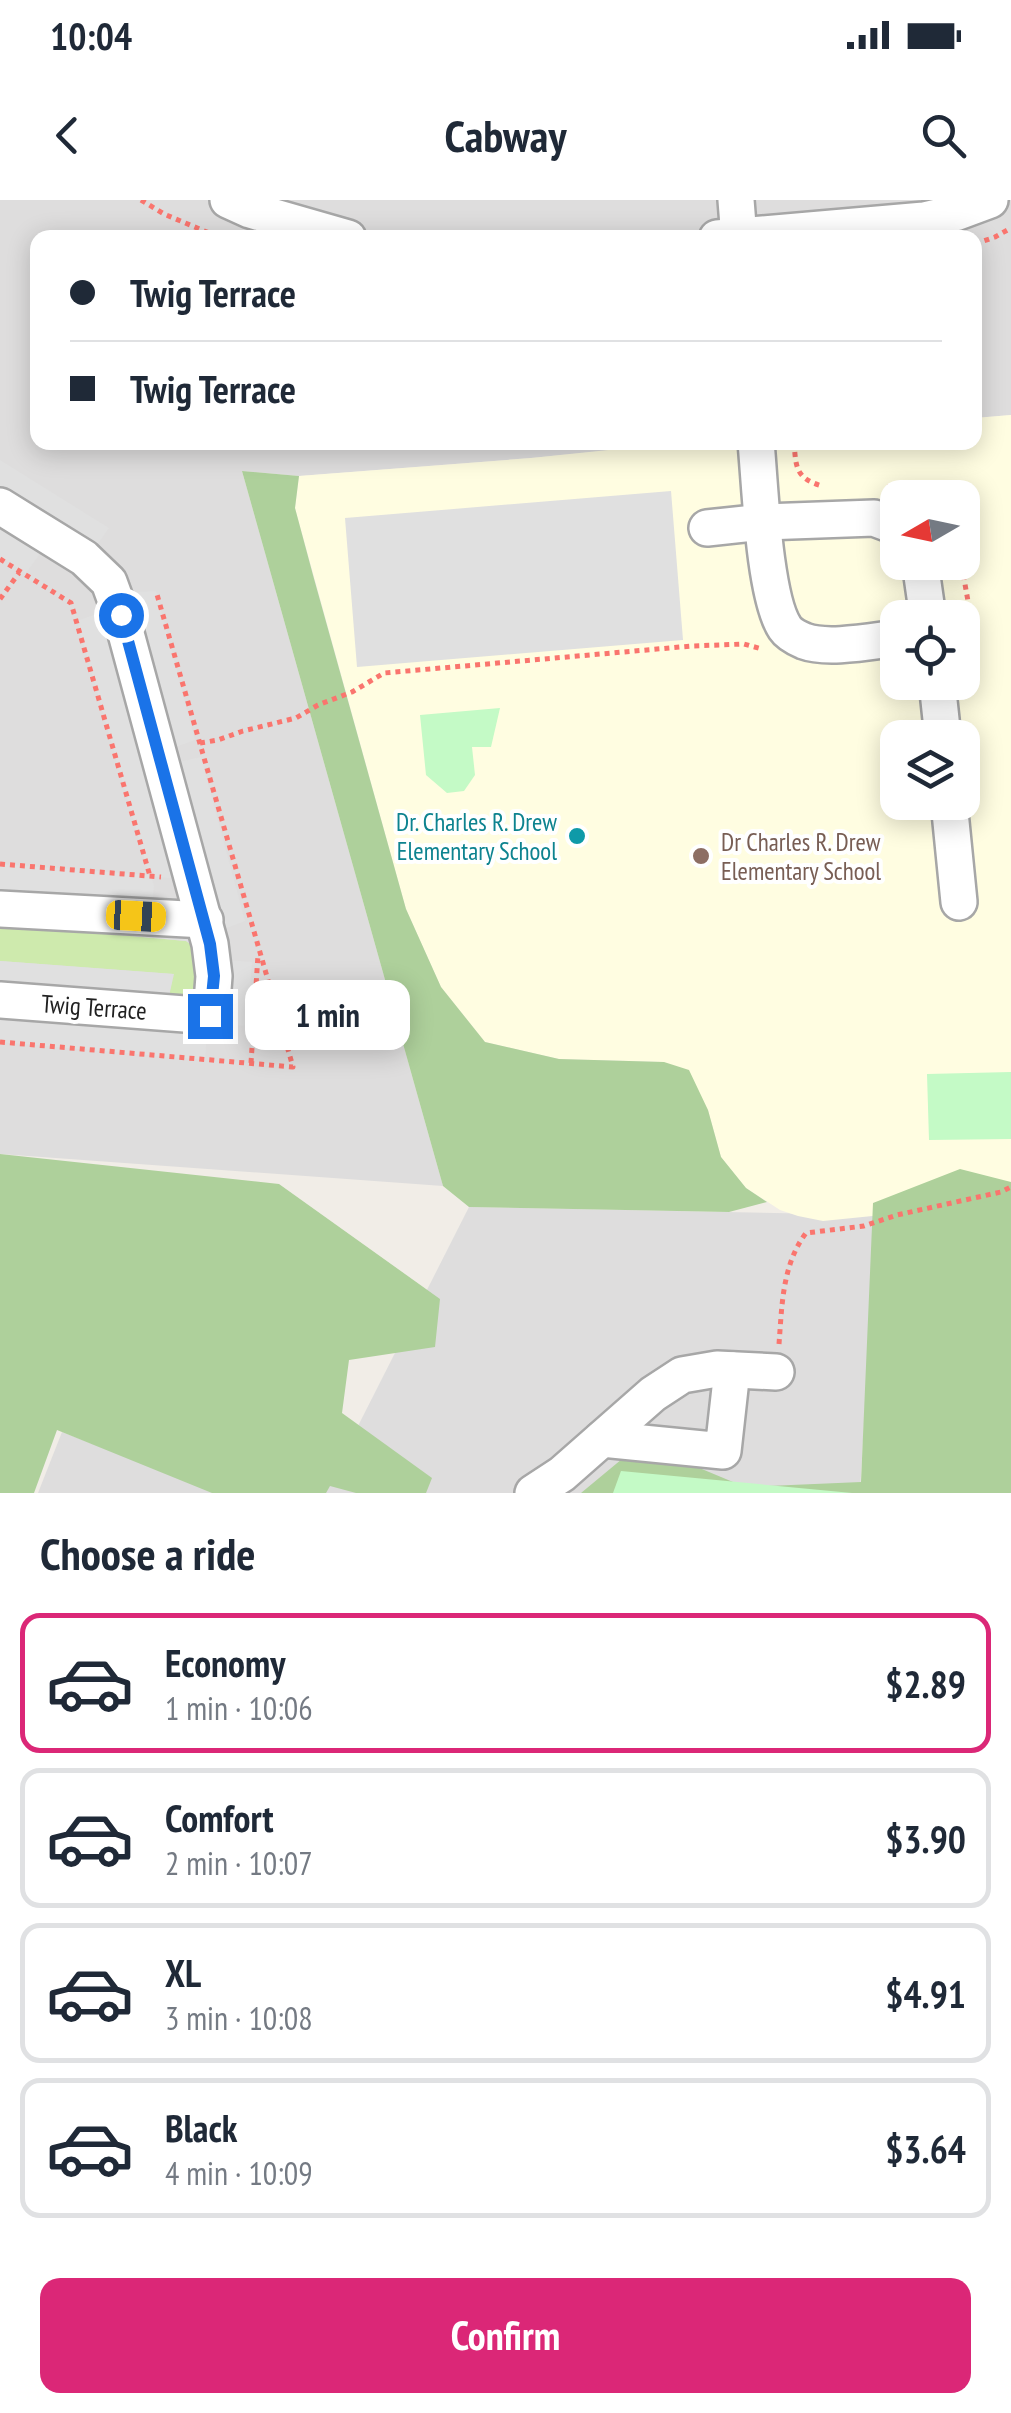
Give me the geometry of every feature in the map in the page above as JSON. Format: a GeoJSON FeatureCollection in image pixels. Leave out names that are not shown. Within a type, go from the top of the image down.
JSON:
{"type":"FeatureCollection","features":[{"type":"Feature","properties":{"kind":"street"},"geometry":{"type":"LineString","coordinates":[[228,200],[320,230]]}},
{"type":"Feature","properties":{"kind":"street"},"geometry":{"type":"LineString","coordinates":[[733,230],[736,200]]}},
{"type":"Feature","properties":{"kind":"street"},"geometry":{"type":"LineString","coordinates":[[811,230],[924,220],[955,214],[990,200]]}},
{"type":"Feature","properties":{"kind":"street"},"geometry":{"type":"LineString","coordinates":[[757,450],[769,574],[776,610],[787,632],[808,643],[880,640]]}},
{"type":"Feature","properties":{"kind":"street","name":"Twig Terrace"},"geometry":{"type":"LineString","coordinates":[[0,506],[84,558],[109,582],[194,880],[214,976],[210,1016],[0,1000]]}},
{"type":"Feature","properties":{"kind":"street"},"geometry":{"type":"LineString","coordinates":[[707,528],[764,522],[880,520]]}},
{"type":"Feature","properties":{"kind":"street"},"geometry":{"type":"LineString","coordinates":[[951,820],[959,902]]}},
{"type":"Feature","properties":{"kind":"street"},"geometry":{"type":"LineString","coordinates":[[0,909],[204,920]]}},
{"type":"Feature","properties":{"kind":"street"},"geometry":{"type":"LineString","coordinates":[[533,1493],[562,1474],[654,1394],[682,1375],[717,1368],[776,1372]]}},
{"type":"Feature","properties":{"kind":"street"},"geometry":{"type":"LineString","coordinates":[[602,1439],[723,1451],[732,1370]]}},
{"type":"Feature","properties":{"kind":"path"},"geometry":{"type":"LineString","coordinates":[[141,200],[202,230]]}},
{"type":"Feature","properties":{"kind":"path"},"geometry":{"type":"LineString","coordinates":[[982,242],[1011,228]]}},
{"type":"Feature","properties":{"kind":"path"},"geometry":{"type":"LineString","coordinates":[[795,450],[796,468],[806,482],[837,486]]}},
{"type":"Feature","properties":{"kind":"path"},"geometry":{"type":"LineString","coordinates":[[0,559],[71,603],[150,876]]}},
{"type":"Feature","properties":{"kind":"path"},"geometry":{"type":"LineString","coordinates":[[0,599],[20,572]]}},
{"type":"Feature","properties":{"kind":"path"},"geometry":{"type":"LineString","coordinates":[[200,743],[296,718],[384,673],[692,646],[744,644],[772,652]]}},
{"type":"Feature","properties":{"kind":"path"},"geometry":{"type":"LineString","coordinates":[[0,864],[194,880]]}},
{"type":"Feature","properties":{"kind":"path"},"geometry":{"type":"LineString","coordinates":[[251,1064],[259,947]]}},
{"type":"Feature","properties":{"kind":"path"},"geometry":{"type":"LineString","coordinates":[[776,1372],[784,1287],[794,1248],[806,1233],[864,1226],[1011,1187]]}},
{"type":"Feature","properties":{"kind":"shaded area"},"geometry":{"type":"Polygon","coordinates":[[[0,200],[1011,200],[1011,415],[982,417],[982,230],[30,230],[30,450],[614,450],[299,476],[242,471],[443,1186],[0,1154],[0,200]]]}},
{"type":"Feature","properties":{"kind":"shaded area","name":"Dr Charles R. Drew Elementary School"},"geometry":{"type":"Polygon","coordinates":[[[1011,415],[1011,1202],[823,1221],[798,1216],[780,1210],[746,1188],[721,1157],[708,1110],[664,1062],[559,1059],[485,1042],[441,987],[406,909],[295,508],[299,476],[608,450],[982,450],[982,417],[1011,415]]]}},
{"type":"Feature","properties":{"kind":"shaded area"},"geometry":{"type":"Polygon","coordinates":[[[0,460],[109,528],[93,551],[122,593],[156,591],[195,740],[170,749],[174,763],[201,757],[245,921],[224,929],[228,960],[252,962],[247,1026],[219,1024],[207,1034],[205,1060],[0,1042],[0,961],[174,974],[169,996],[191,1002],[197,991],[201,952],[186,941],[0,924],[0,864],[149,875],[77,621],[102,612],[89,578],[40,554],[26,573],[0,557],[0,460]],[[151,876],[152,910],[170,910],[181,899],[178,879],[151,876]]]}},
{"type":"Feature","properties":{"kind":"shaded area"},"geometry":{"type":"Polygon","coordinates":[[[671,491],[683,640],[357,667],[345,518],[671,491]]]}},
{"type":"Feature","properties":{"kind":"shaded area"},"geometry":{"type":"Polygon","coordinates":[[[469,1207],[876,1215],[860,1493],[324,1493],[469,1207]]]}},
{"type":"Feature","properties":{"kind":"shaded area"},"geometry":{"type":"Polygon","coordinates":[[[62,1432],[218,1493],[38,1493],[62,1432]]]}},
{"type":"Feature","properties":{"kind":"green space"},"geometry":{"type":"Polygon","coordinates":[[[242,471],[299,476],[295,508],[313,575],[406,909],[441,987],[485,1042],[559,1059],[664,1062],[689,1070],[708,1110],[721,1157],[746,1188],[767,1202],[729,1212],[469,1207],[443,1186],[242,471]]]}},
{"type":"Feature","properties":{"kind":"green space"},"geometry":{"type":"Polygon","coordinates":[[[500,708],[491,747],[472,747],[475,775],[464,791],[447,793],[426,775],[420,715],[500,708]]]}},
{"type":"Feature","properties":{"kind":"green space"},"geometry":{"type":"Polygon","coordinates":[[[0,924],[186,941],[201,951],[197,991],[191,1002],[169,996],[173,974],[0,961],[0,924]]]}},
{"type":"Feature","properties":{"kind":"green space"},"geometry":{"type":"Polygon","coordinates":[[[1011,1072],[1011,1139],[929,1140],[927,1074],[1011,1072]]]}},
{"type":"Feature","properties":{"kind":"green space"},"geometry":{"type":"Polygon","coordinates":[[[0,1154],[279,1184],[440,1299],[435,1347],[349,1360],[342,1413],[432,1478],[426,1493],[356,1493],[330,1486],[326,1493],[212,1493],[57,1430],[34,1493],[0,1493],[0,1154]]]}},
{"type":"Feature","properties":{"kind":"green space"},"geometry":{"type":"Polygon","coordinates":[[[960,1169],[1011,1182],[1011,1493],[581,1493],[622,1459],[697,1467],[745,1487],[861,1482],[873,1203],[960,1169]]]}},
{"type":"Feature","properties":{"kind":"green space"},"geometry":{"type":"Polygon","coordinates":[[[621,1471],[852,1493],[613,1493],[621,1471]]]}},
{"type":"Feature","properties":{"kind":"place","name":"Dr. Charles R. Drew Elementary School"},"geometry":{"type":"Point","coordinates":[577,836]}},
{"type":"Feature","properties":{"kind":"place","name":"Dr Charles R. Drew Elementary School"},"geometry":{"type":"Point","coordinates":[701,856]}},
{"type":"Feature","properties":{"kind":"route"},"geometry":{"type":"LineString","coordinates":[[121,615],[210,944],[214,976],[210,1016]]}}]}
